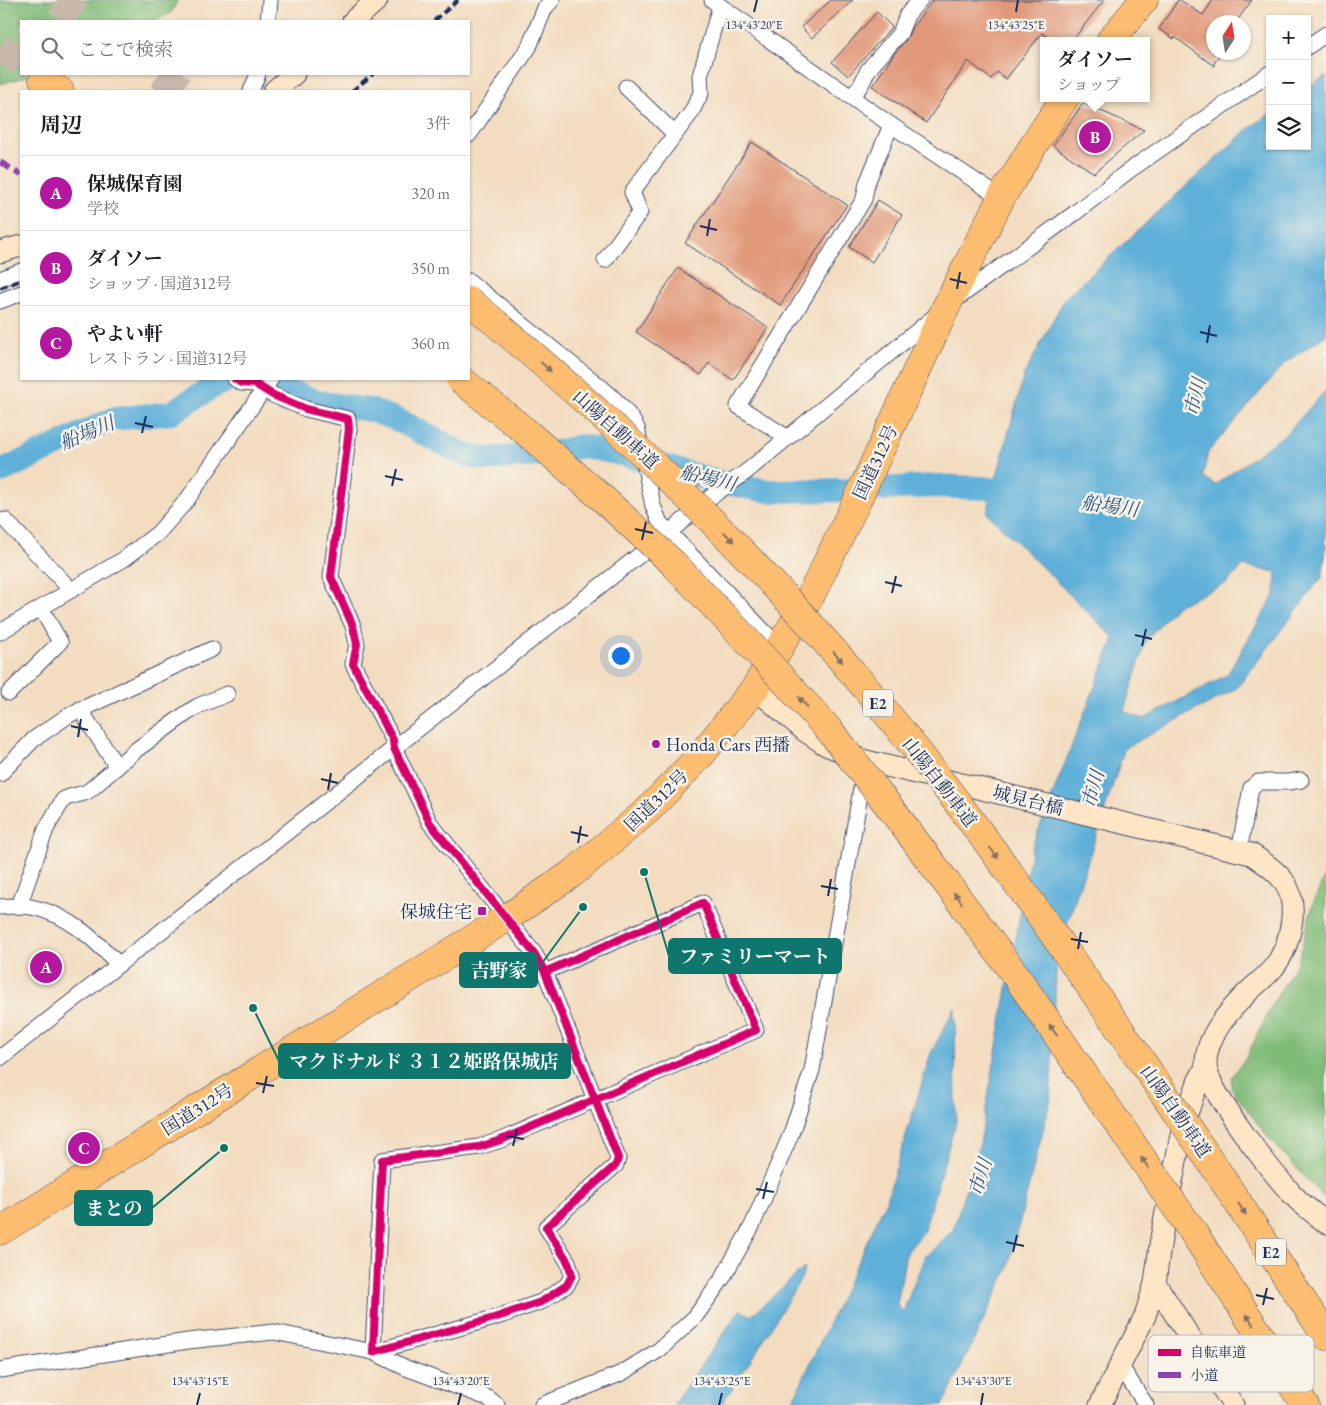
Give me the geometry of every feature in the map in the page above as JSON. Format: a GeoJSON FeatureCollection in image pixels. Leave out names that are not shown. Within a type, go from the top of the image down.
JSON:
{"type":"FeatureCollection","features":[{"type":"Feature","properties":{"kind":"highway"},"geometry":{"type":"LineString","coordinates":[[1113,37],[1144,0]]}},
{"type":"Feature","properties":{"kind":"highway","name":"国道312号"},"geometry":{"type":"LineString","coordinates":[[0,1231],[505,918],[573,872],[648,810],[700,756],[755,688],[812,593],[855,505],[946,307],[1001,198],[1062,102]]}},
{"type":"Feature","properties":{"kind":"highway","name":"山陽自動車道"},"geometry":{"type":"LineString","coordinates":[[470,302],[574,390],[666,475],[739,547],[869,692],[942,783],[1008,871],[1215,1168],[1326,1336]]}},
{"type":"Feature","properties":{"kind":"highway"},"geometry":{"type":"LineString","coordinates":[[461,380],[525,431],[674,564],[756,649],[831,732],[1014,973],[1193,1232],[1260,1335]]}},
{"type":"Feature","properties":{"kind":"highway"},"geometry":{"type":"LineString","coordinates":[[1297,1392],[1305,1405]]}},
{"type":"Feature","properties":{"kind":"street"},"geometry":{"type":"LineString","coordinates":[[268,20],[270,0]]}},
{"type":"Feature","properties":{"kind":"street"},"geometry":{"type":"LineString","coordinates":[[354,20],[377,0]]}},
{"type":"Feature","properties":{"kind":"street"},"geometry":{"type":"LineString","coordinates":[[470,134],[529,47],[545,8],[552,0]]}},
{"type":"Feature","properties":{"kind":"street"},"geometry":{"type":"LineString","coordinates":[[852,96],[861,85],[868,70],[900,33],[906,15],[920,0]]}},
{"type":"Feature","properties":{"kind":"street"},"geometry":{"type":"LineString","coordinates":[[605,260],[640,212],[632,192],[691,113],[701,93],[700,76],[716,3],[891,125],[1001,198]]}},
{"type":"Feature","properties":{"kind":"street"},"geometry":{"type":"LineString","coordinates":[[1311,44],[1326,34]]}},
{"type":"Feature","properties":{"kind":"street"},"geometry":{"type":"LineString","coordinates":[[250,90],[258,75]]}},
{"type":"Feature","properties":{"kind":"street"},"geometry":{"type":"LineString","coordinates":[[275,90],[293,75]]}},
{"type":"Feature","properties":{"kind":"street"},"geometry":{"type":"LineString","coordinates":[[0,1058],[679,524],[712,496],[746,472],[946,307],[1127,172],[1266,76]]}},
{"type":"Feature","properties":{"kind":"street"},"geometry":{"type":"LineString","coordinates":[[626,87],[675,134]]}},
{"type":"Feature","properties":{"kind":"street"},"geometry":{"type":"LineString","coordinates":[[788,438],[738,406],[864,199],[867,183],[891,125]]}},
{"type":"Feature","properties":{"kind":"street"},"geometry":{"type":"LineString","coordinates":[[0,252],[20,246]]}},
{"type":"Feature","properties":{"kind":"street"},"geometry":{"type":"LineString","coordinates":[[0,279],[20,271]]}},
{"type":"Feature","properties":{"kind":"street"},"geometry":{"type":"LineString","coordinates":[[470,282],[622,406],[631,416],[637,428],[653,506],[660,523],[779,647]]}},
{"type":"Feature","properties":{"kind":"street"},"geometry":{"type":"LineString","coordinates":[[0,301],[20,293]]}},
{"type":"Feature","properties":{"kind":"street"},"geometry":{"type":"LineString","coordinates":[[238,381],[267,385],[306,409],[348,419],[349,429],[331,577],[353,626],[357,644],[353,664],[393,740],[394,748],[430,823],[534,953],[545,972],[618,1158],[616,1165],[546,1227],[568,1262],[572,1275],[567,1285],[542,1302],[494,1318],[373,1352]]}},
{"type":"Feature","properties":{"kind":"street"},"geometry":{"type":"LineString","coordinates":[[0,632],[124,559],[158,532],[187,500],[267,385]]}},
{"type":"Feature","properties":{"kind":"street"},"geometry":{"type":"LineString","coordinates":[[5,520],[71,590]]}},
{"type":"Feature","properties":{"kind":"street"},"geometry":{"type":"LineString","coordinates":[[9,692],[60,642],[41,608]]}},
{"type":"Feature","properties":{"kind":"street"},"geometry":{"type":"LineString","coordinates":[[0,774],[34,739],[80,709],[212,649]]}},
{"type":"Feature","properties":{"kind":"street","name":"城見台橋"},"geometry":{"type":"LineString","coordinates":[[755,688],[805,731],[826,745],[871,762],[1240,851],[1251,854],[1260,860],[1284,882],[1292,902],[1292,920],[1288,940],[1272,969],[1227,1016],[1209,1042],[1206,1066]]}},
{"type":"Feature","properties":{"kind":"street"},"geometry":{"type":"LineString","coordinates":[[19,906],[46,829],[64,800],[90,790],[136,750],[186,713],[228,694]]}},
{"type":"Feature","properties":{"kind":"street"},"geometry":{"type":"LineString","coordinates":[[80,709],[116,767]]}},
{"type":"Feature","properties":{"kind":"street"},"geometry":{"type":"LineString","coordinates":[[542,1405],[622,1373],[659,1350],[694,1317],[722,1279],[752,1226],[791,1134],[812,1070],[871,762]]}},
{"type":"Feature","properties":{"kind":"street"},"geometry":{"type":"LineString","coordinates":[[1240,851],[1251,788],[1258,782],[1301,780]]}},
{"type":"Feature","properties":{"kind":"street"},"geometry":{"type":"LineString","coordinates":[[373,1352],[382,1160],[479,1147],[501,1140],[756,1030],[703,903],[545,972]]}},
{"type":"Feature","properties":{"kind":"street"},"geometry":{"type":"LineString","coordinates":[[0,907],[30,906],[51,912],[71,923],[97,942],[118,964]]}},
{"type":"Feature","properties":{"kind":"street"},"geometry":{"type":"LineString","coordinates":[[1206,1066],[1214,1090],[1243,1133],[1295,1198],[1326,1223]]}},
{"type":"Feature","properties":{"kind":"street"},"geometry":{"type":"LineString","coordinates":[[1100,1405],[1145,1316],[1155,1283],[1161,1238],[1183,1124],[1198,1082],[1206,1066]]}},
{"type":"Feature","properties":{"kind":"street"},"geometry":{"type":"LineString","coordinates":[[1155,1283],[1188,1335]]}},
{"type":"Feature","properties":{"kind":"street"},"geometry":{"type":"LineString","coordinates":[[0,1370],[188,1341],[274,1332],[373,1352],[406,1368],[488,1398],[497,1405]]}},
{"type":"Feature","properties":{"kind":"street"},"geometry":{"type":"LineString","coordinates":[[1120,1365],[1146,1405]]}},
{"type":"Feature","properties":{"kind":"street"},"geometry":{"type":"LineString","coordinates":[[1225,1392],[1233,1405]]}},
{"type":"Feature","properties":{"kind":"green space"},"geometry":{"type":"Polygon","coordinates":[[[0,0],[178,0],[171,13],[157,20],[20,20],[20,75],[32,75],[0,84],[0,0]]]}},
{"type":"Feature","properties":{"kind":"green space"},"geometry":{"type":"Polygon","coordinates":[[[1326,872],[1326,1200],[1266,1135],[1231,1088],[1232,1077],[1248,1054],[1272,1005],[1298,961],[1312,907],[1326,872]]]}},
{"type":"Feature","properties":{"kind":"water","name":"市川"},"geometry":{"type":"Polygon","coordinates":[[[1326,76],[1326,335],[1285,363],[1208,452],[1203,476],[1215,485],[1287,433],[1326,390],[1326,550],[1322,577],[1237,688],[1125,748],[1057,955],[1050,1103],[1007,1271],[943,1405],[791,1405],[886,1201],[931,1053],[955,1008],[956,1122],[923,1233],[906,1253],[897,1305],[903,1312],[924,1258],[953,1230],[980,1143],[1032,847],[1114,638],[987,513],[1024,375],[1065,298],[1248,129],[1266,117],[1266,150],[1311,150],[1311,85],[1326,76]],[[1243,566],[1227,583],[1176,606],[1146,640],[1124,711],[1144,719],[1227,675],[1275,594],[1276,572],[1243,566]]]}},
{"type":"Feature","properties":{"kind":"water"},"geometry":{"type":"Polygon","coordinates":[[[805,1267],[802,1277],[721,1405],[673,1405],[740,1310],[751,1316],[805,1267]]]}},
{"type":"Feature","properties":{"kind":"building"},"geometry":{"type":"Polygon","coordinates":[[[831,0],[853,0],[812,38],[801,27],[831,0]]]}},
{"type":"Feature","properties":{"kind":"building"},"geometry":{"type":"Polygon","coordinates":[[[933,0],[1104,0],[1075,37],[1047,37],[1042,33],[1006,79],[997,72],[991,79],[968,61],[926,123],[872,86],[907,39],[912,27],[933,0]]]}},
{"type":"Feature","properties":{"kind":"building"},"geometry":{"type":"Polygon","coordinates":[[[1178,0],[1203,15],[1213,0],[1252,0],[1241,15],[1206,15],[1206,60],[1216,60],[1214,66],[1175,37],[1174,39],[1159,29],[1178,0]]]}},
{"type":"Feature","properties":{"kind":"building"},"geometry":{"type":"Polygon","coordinates":[[[877,12],[892,27],[848,76],[832,62],[877,12]]]}},
{"type":"Feature","properties":{"kind":"building"},"geometry":{"type":"Polygon","coordinates":[[[1083,103],[1144,130],[1094,173],[1053,146],[1083,103]]]}},
{"type":"Feature","properties":{"kind":"building"},"geometry":{"type":"Polygon","coordinates":[[[752,142],[847,205],[780,305],[685,243],[752,142]]]}},
{"type":"Feature","properties":{"kind":"building"},"geometry":{"type":"Polygon","coordinates":[[[878,200],[902,215],[872,262],[849,247],[878,200]]]}},
{"type":"Feature","properties":{"kind":"building"},"geometry":{"type":"Polygon","coordinates":[[[678,268],[768,328],[733,380],[709,363],[701,375],[636,332],[678,268]]]}},
{"type":"Feature","properties":{"kind":"waterway","name":"船場川"},"geometry":{"type":"LineString","coordinates":[[0,472],[113,419],[171,413],[214,386],[228,380]]}},
{"type":"Feature","properties":{"kind":"waterway","name":"船場川"},"geometry":{"type":"LineString","coordinates":[[270,380],[282,388],[319,402],[370,410],[396,419],[465,455],[486,459],[549,454],[582,446],[621,454],[719,482],[768,491],[855,490],[936,486],[984,488],[1025,494]]}},
{"type":"Feature","properties":{"kind":"tunnel"},"geometry":{"type":"LineString","coordinates":[[57,0],[85,20]]}},
{"type":"Feature","properties":{"kind":"tunnel"},"geometry":{"type":"LineString","coordinates":[[0,47],[20,62]]}},
{"type":"Feature","properties":{"kind":"tunnel"},"geometry":{"type":"LineString","coordinates":[[160,75],[182,90]]}},
{"type":"Feature","properties":{"kind":"railway"},"geometry":{"type":"LineString","coordinates":[[435,20],[458,0]]}},
{"type":"Feature","properties":{"kind":"railway"},"geometry":{"type":"LineString","coordinates":[[353,90],[372,75]]}},
{"type":"Feature","properties":{"kind":"railway"},"geometry":{"type":"LineString","coordinates":[[0,288],[20,280]]}},
{"type":"Feature","properties":{"kind":"marked path"},"geometry":{"type":"LineString","coordinates":[[0,162],[20,174]]}},
{"type":"Feature","properties":{"kind":"cycle path"},"geometry":{"type":"LineString","coordinates":[[236,380],[241,383],[255,384],[273,395],[306,409],[348,419],[349,429],[331,577],[353,626],[357,644],[353,664],[393,740],[394,748],[430,823],[534,953],[545,972]]}},
{"type":"Feature","properties":{"kind":"cycle path"},"geometry":{"type":"LineString","coordinates":[[545,972],[703,903],[756,1030],[595,1099]]}},
{"type":"Feature","properties":{"kind":"cycle path"},"geometry":{"type":"LineString","coordinates":[[545,972],[595,1099]]}},
{"type":"Feature","properties":{"kind":"cycle path"},"geometry":{"type":"LineString","coordinates":[[595,1099],[618,1158],[616,1165],[546,1227],[568,1262],[572,1275],[567,1285],[541,1302],[494,1318],[373,1352],[382,1160],[479,1147],[501,1140],[595,1099]]}},
{"type":"Feature","properties":{"kind":"place","name":"ダイソー"},"geometry":{"type":"Point","coordinates":[1095,137]}},
{"type":"Feature","properties":{"kind":"place","name":"Honda Cars 西播"},"geometry":{"type":"Point","coordinates":[656,744]}},
{"type":"Feature","properties":{"kind":"place","name":"ファミリーマート"},"geometry":{"type":"Point","coordinates":[644,872]}},
{"type":"Feature","properties":{"kind":"place","name":"吉野家"},"geometry":{"type":"Point","coordinates":[583,907]}},
{"type":"Feature","properties":{"kind":"place","name":"保城住宅"},"geometry":{"type":"Point","coordinates":[482,911]}},
{"type":"Feature","properties":{"kind":"place","name":"保城保育園"},"geometry":{"type":"Point","coordinates":[46,967]}},
{"type":"Feature","properties":{"kind":"place","name":"マクドナルド ３１２姫路保城店"},"geometry":{"type":"Point","coordinates":[253,1008]}},
{"type":"Feature","properties":{"kind":"place","name":"やよい軒"},"geometry":{"type":"Point","coordinates":[84,1148]}},
{"type":"Feature","properties":{"kind":"place","name":"まとの"},"geometry":{"type":"Point","coordinates":[224,1148]}}]}
